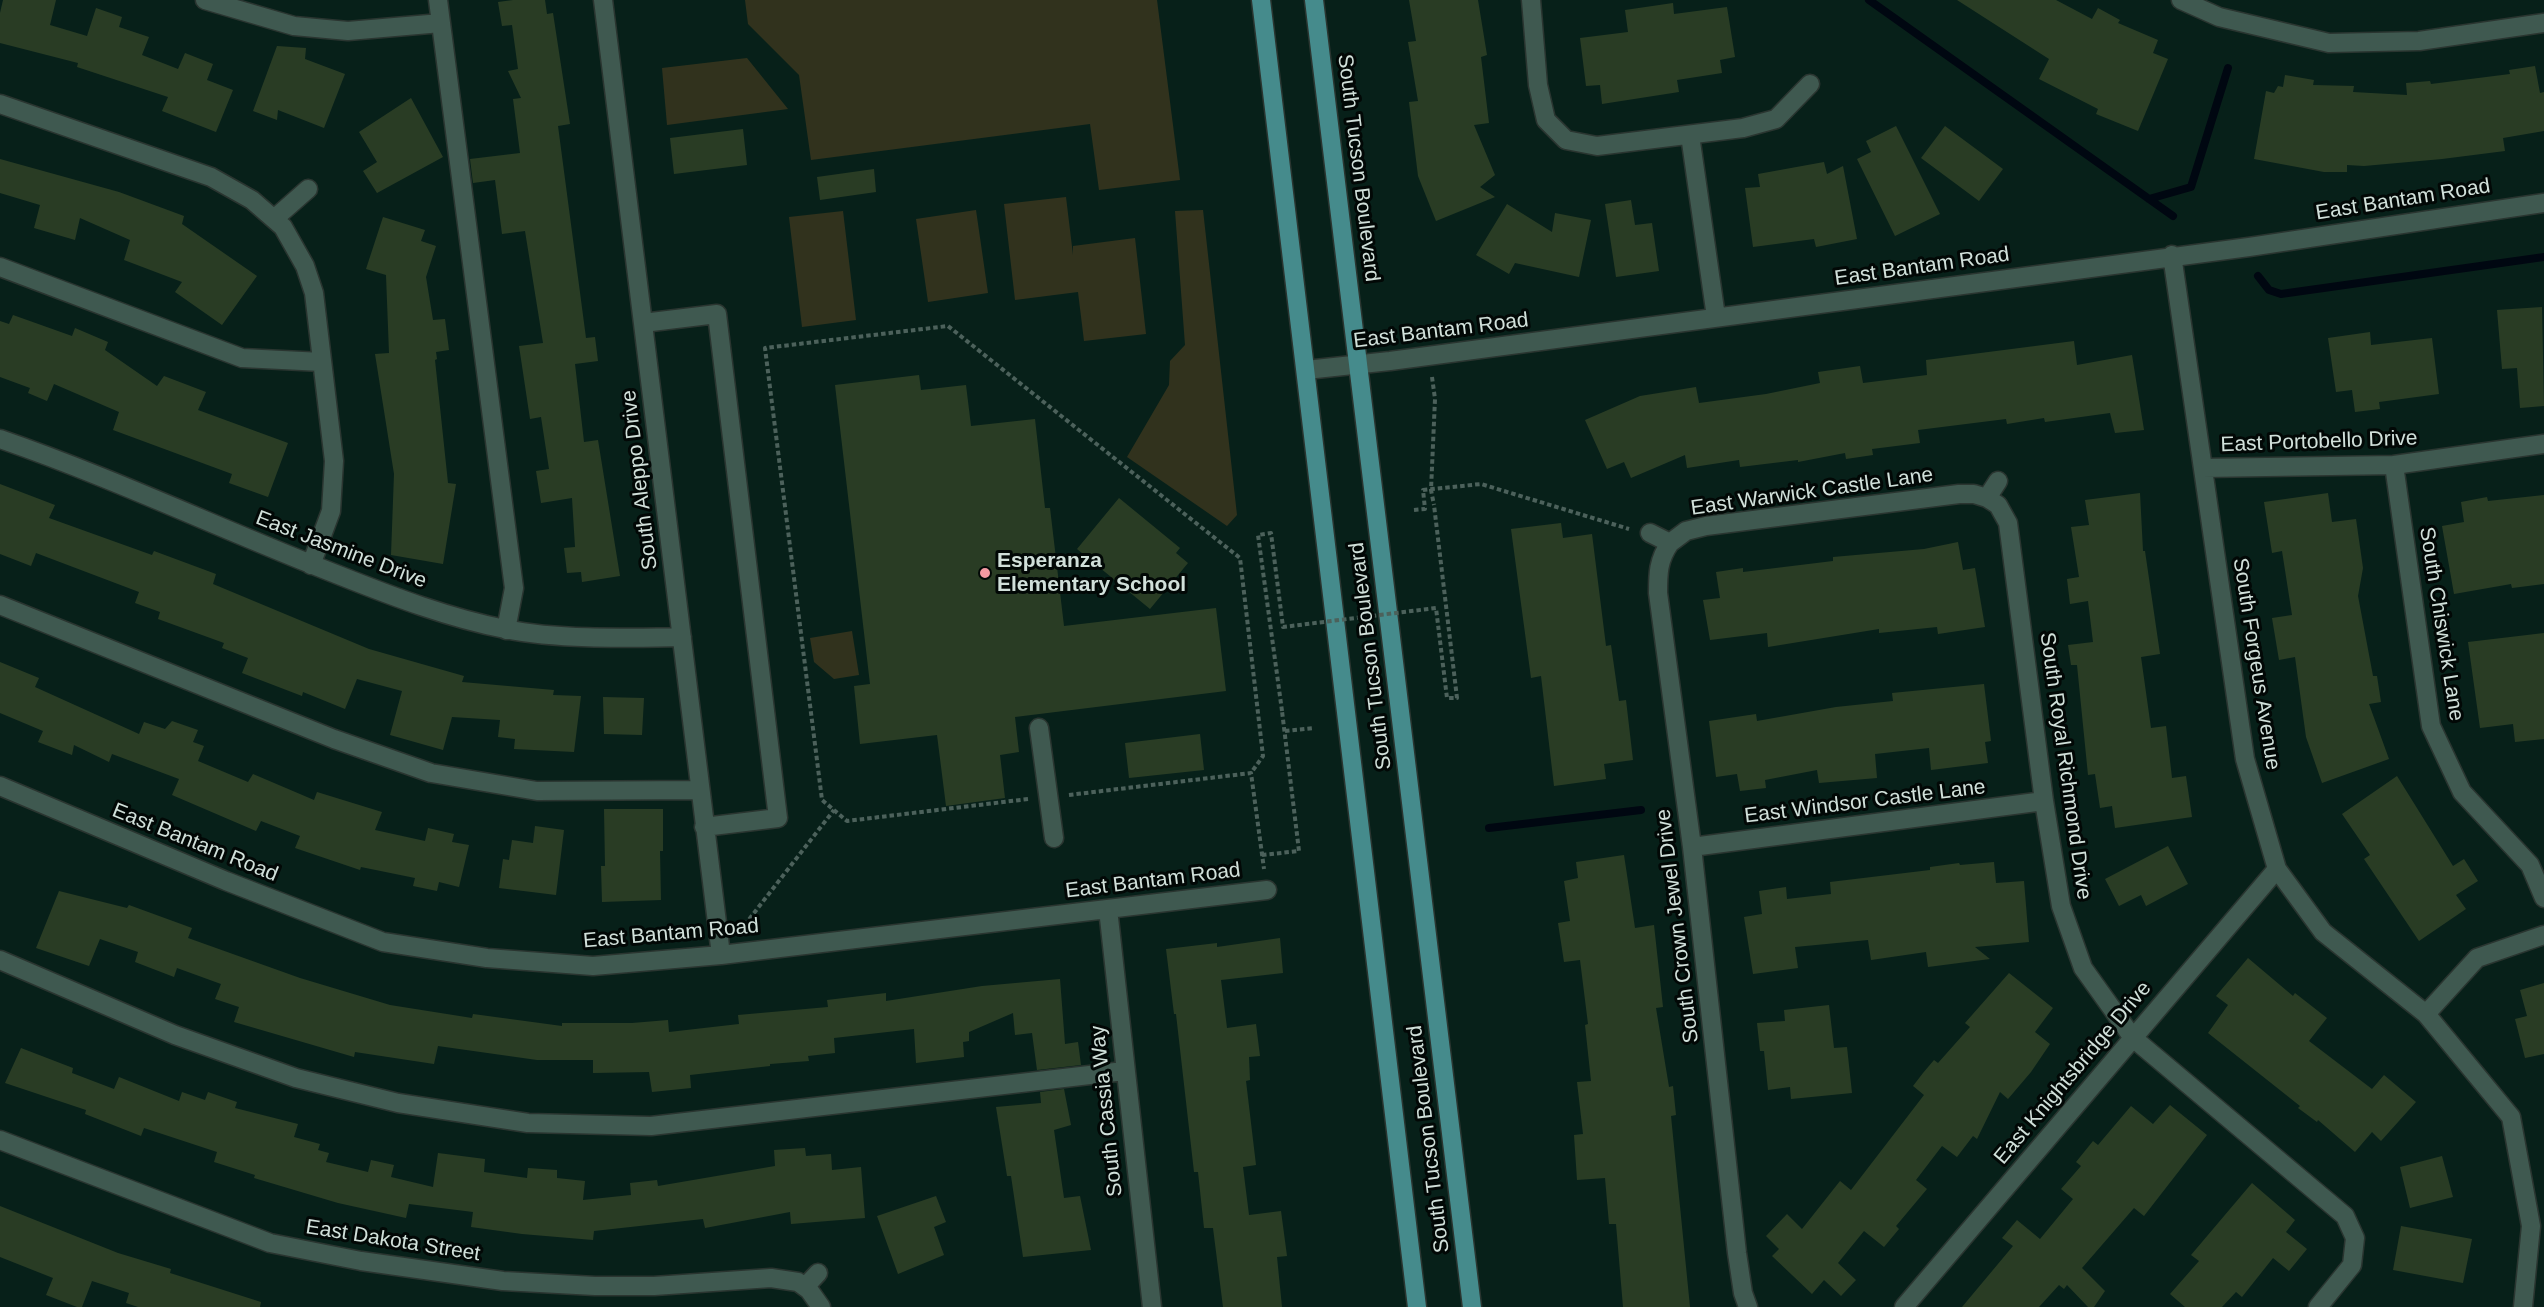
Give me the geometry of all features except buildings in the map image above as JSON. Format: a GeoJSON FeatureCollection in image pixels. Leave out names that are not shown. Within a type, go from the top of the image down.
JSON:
{"type":"FeatureCollection","features":[{"type":"Feature","properties":{"kind":"main road","name":"South Tucson Boulevard"},"geometry":{"type":"LineString","coordinates":[[1262,0],[1417,1307]]}},
{"type":"Feature","properties":{"kind":"main road","name":"South Tucson Boulevard"},"geometry":{"type":"LineString","coordinates":[[1314,0],[1472,1307]]}},
{"type":"Feature","properties":{"kind":"street"},"geometry":{"type":"LineString","coordinates":[[205,0],[294,26],[348,31],[441,23]]}},
{"type":"Feature","properties":{"kind":"street"},"geometry":{"type":"LineString","coordinates":[[438,0],[514,588],[506,630]]}},
{"type":"Feature","properties":{"kind":"street","name":"South Aleppo Drive"},"geometry":{"type":"LineString","coordinates":[[603,0],[721,955]]}},
{"type":"Feature","properties":{"kind":"street"},"geometry":{"type":"LineString","coordinates":[[1531,0],[1538,86],[1546,120],[1559,144],[1597,146],[1743,128],[1776,119],[1810,84]]}},
{"type":"Feature","properties":{"kind":"street"},"geometry":{"type":"LineString","coordinates":[[2181,0],[2219,17],[2329,43],[2418,41],[2544,23]]}},
{"type":"Feature","properties":{"kind":"street"},"geometry":{"type":"LineString","coordinates":[[0,104],[211,177],[252,200],[284,227],[314,293],[334,461],[331,511],[311,565]]}},
{"type":"Feature","properties":{"kind":"street"},"geometry":{"type":"LineString","coordinates":[[1690,135],[1716,317]]}},
{"type":"Feature","properties":{"kind":"street"},"geometry":{"type":"LineString","coordinates":[[274,219],[308,189]]}},
{"type":"Feature","properties":{"kind":"street","name":"East Bantam Road"},"geometry":{"type":"LineString","coordinates":[[1306,370],[1430,356],[2172,255],[2249,247],[2544,203]]}},
{"type":"Feature","properties":{"kind":"street","name":"South Forgeus Avenue"},"geometry":{"type":"LineString","coordinates":[[2172,255],[2245,759],[2277,869],[2323,932],[2426,1014],[2511,1117],[2531,1226],[2523,1307]]}},
{"type":"Feature","properties":{"kind":"street"},"geometry":{"type":"LineString","coordinates":[[0,267],[242,358],[322,362]]}},
{"type":"Feature","properties":{"kind":"street"},"geometry":{"type":"LineString","coordinates":[[643,323],[717,314],[720,338],[778,818],[704,827]]}},
{"type":"Feature","properties":{"kind":"street","name":"East Jasmine Drive"},"geometry":{"type":"LineString","coordinates":[[0,439],[52,457],[311,565],[408,602],[506,630],[592,638],[682,638]]}},
{"type":"Feature","properties":{"kind":"street","name":"East Portobello Drive"},"geometry":{"type":"LineString","coordinates":[[2203,468],[2394,465],[2544,444]]}},
{"type":"Feature","properties":{"kind":"street","name":"South Chiswick Lane"},"geometry":{"type":"LineString","coordinates":[[2394,465],[2431,726],[2462,792],[2530,865],[2544,898]]}},
{"type":"Feature","properties":{"kind":"street"},"geometry":{"type":"LineString","coordinates":[[1987,498],[1998,481]]}},
{"type":"Feature","properties":{"kind":"street","name":"East Warwick Castle Lane"},"geometry":{"type":"LineString","coordinates":[[1670,543],[1686,531],[1706,526],[1959,494],[1974,494],[1987,498]]}},
{"type":"Feature","properties":{"kind":"street","name":"South Royal Richmond Drive"},"geometry":{"type":"LineString","coordinates":[[1987,498],[1998,505],[2008,523],[2044,801],[2061,906],[2083,968],[2133,1038],[2345,1216],[2355,1238],[2352,1265],[2318,1307]]}},
{"type":"Feature","properties":{"kind":"street"},"geometry":{"type":"LineString","coordinates":[[1650,533],[1670,543]]}},
{"type":"Feature","properties":{"kind":"street","name":"South Crown Jewel Drive"},"geometry":{"type":"LineString","coordinates":[[1670,543],[1662,555],[1658,568],[1658,593],[1692,847],[1737,1253],[1743,1293],[1748,1307]]}},
{"type":"Feature","properties":{"kind":"street"},"geometry":{"type":"LineString","coordinates":[[0,604],[334,739],[431,773],[537,791],[700,790]]}},
{"type":"Feature","properties":{"kind":"street"},"geometry":{"type":"LineString","coordinates":[[1040,728],[1054,838]]}},
{"type":"Feature","properties":{"kind":"street","name":"East Bantam Road"},"geometry":{"type":"LineString","coordinates":[[0,786],[226,881],[383,942],[487,958],[593,966],[721,955],[1267,890]]}},
{"type":"Feature","properties":{"kind":"street","name":"East Windsor Castle Lane"},"geometry":{"type":"LineString","coordinates":[[1692,847],[2044,801]]}},
{"type":"Feature","properties":{"kind":"street","name":"East Knightsbridge Drive"},"geometry":{"type":"LineString","coordinates":[[1904,1307],[2277,869]]}},
{"type":"Feature","properties":{"kind":"street","name":"South Cassia Way"},"geometry":{"type":"LineString","coordinates":[[1108,909],[1124,1071],[1152,1307]]}},
{"type":"Feature","properties":{"kind":"street"},"geometry":{"type":"LineString","coordinates":[[2426,1014],[2477,958],[2544,935]]}},
{"type":"Feature","properties":{"kind":"street"},"geometry":{"type":"LineString","coordinates":[[0,960],[175,1035],[296,1078],[398,1103],[528,1123],[651,1125],[778,1113],[1124,1071]]}},
{"type":"Feature","properties":{"kind":"street","name":"East Dakota Street"},"geometry":{"type":"LineString","coordinates":[[0,1140],[270,1243],[361,1261],[503,1281],[595,1286],[654,1286],[771,1278],[802,1285]]}},
{"type":"Feature","properties":{"kind":"street"},"geometry":{"type":"LineString","coordinates":[[818,1273],[802,1285],[820,1302],[821,1307]]}},
{"type":"Feature","properties":{"kind":"path"},"geometry":{"type":"LineString","coordinates":[[1251,773],[847,821],[822,800],[765,348],[948,326],[1240,558],[1263,756],[1251,773],[1267,890]]}},
{"type":"Feature","properties":{"kind":"path"},"geometry":{"type":"LineString","coordinates":[[1262,855],[1299,851],[1258,535],[1271,532],[1283,627],[1436,608],[1447,698],[1457,698],[1431,490],[1435,408],[1430,356]]}},
{"type":"Feature","properties":{"kind":"path"},"geometry":{"type":"LineString","coordinates":[[1414,510],[1425,509],[1423,490],[1481,484],[1618,527],[1650,533]]}},
{"type":"Feature","properties":{"kind":"path"},"geometry":{"type":"LineString","coordinates":[[1284,731],[1314,728]]}},
{"type":"Feature","properties":{"kind":"path"},"geometry":{"type":"LineString","coordinates":[[721,955],[834,810]]}},
{"type":"Feature","properties":{"kind":"green space"},"geometry":{"type":"Polygon","coordinates":[[[745,0],[1157,0],[1180,180],[1099,190],[1090,124],[811,160],[799,75],[748,24],[745,0]]]}},
{"type":"Feature","properties":{"kind":"green space"},"geometry":{"type":"Polygon","coordinates":[[[747,58],[788,109],[667,125],[662,68],[747,58]]]}},
{"type":"Feature","properties":{"kind":"green space"},"geometry":{"type":"Polygon","coordinates":[[[1066,197],[1073,255],[1073,246],[1135,238],[1146,334],[1084,341],[1078,292],[1015,300],[1004,204],[1066,197]]]}},
{"type":"Feature","properties":{"kind":"green space"},"geometry":{"type":"Polygon","coordinates":[[[976,210],[988,293],[928,302],[916,219],[976,210]]]}},
{"type":"Feature","properties":{"kind":"green space"},"geometry":{"type":"Polygon","coordinates":[[[1203,210],[1237,515],[1227,526],[1127,457],[1169,385],[1170,361],[1185,345],[1175,211],[1203,210]]]}},
{"type":"Feature","properties":{"kind":"green space"},"geometry":{"type":"Polygon","coordinates":[[[843,211],[856,320],[802,327],[789,217],[843,211]]]}},
{"type":"Feature","properties":{"kind":"green space"},"geometry":{"type":"Polygon","coordinates":[[[852,631],[859,675],[834,679],[814,662],[810,638],[852,631]]]}},
{"type":"Feature","properties":{"kind":"waterway"},"geometry":{"type":"LineString","coordinates":[[1869,0],[2173,216]]}},
{"type":"Feature","properties":{"kind":"waterway"},"geometry":{"type":"LineString","coordinates":[[2149,199],[2191,187],[2228,68]]}},
{"type":"Feature","properties":{"kind":"waterway"},"geometry":{"type":"LineString","coordinates":[[2258,276],[2269,290],[2281,294],[2544,257]]}},
{"type":"Feature","properties":{"kind":"waterway"},"geometry":{"type":"LineString","coordinates":[[1489,828],[1641,810]]}},
{"type":"Feature","properties":{"kind":"place","name":"Esperanza Elementary School"},"geometry":{"type":"Point","coordinates":[985,573]}}]}
